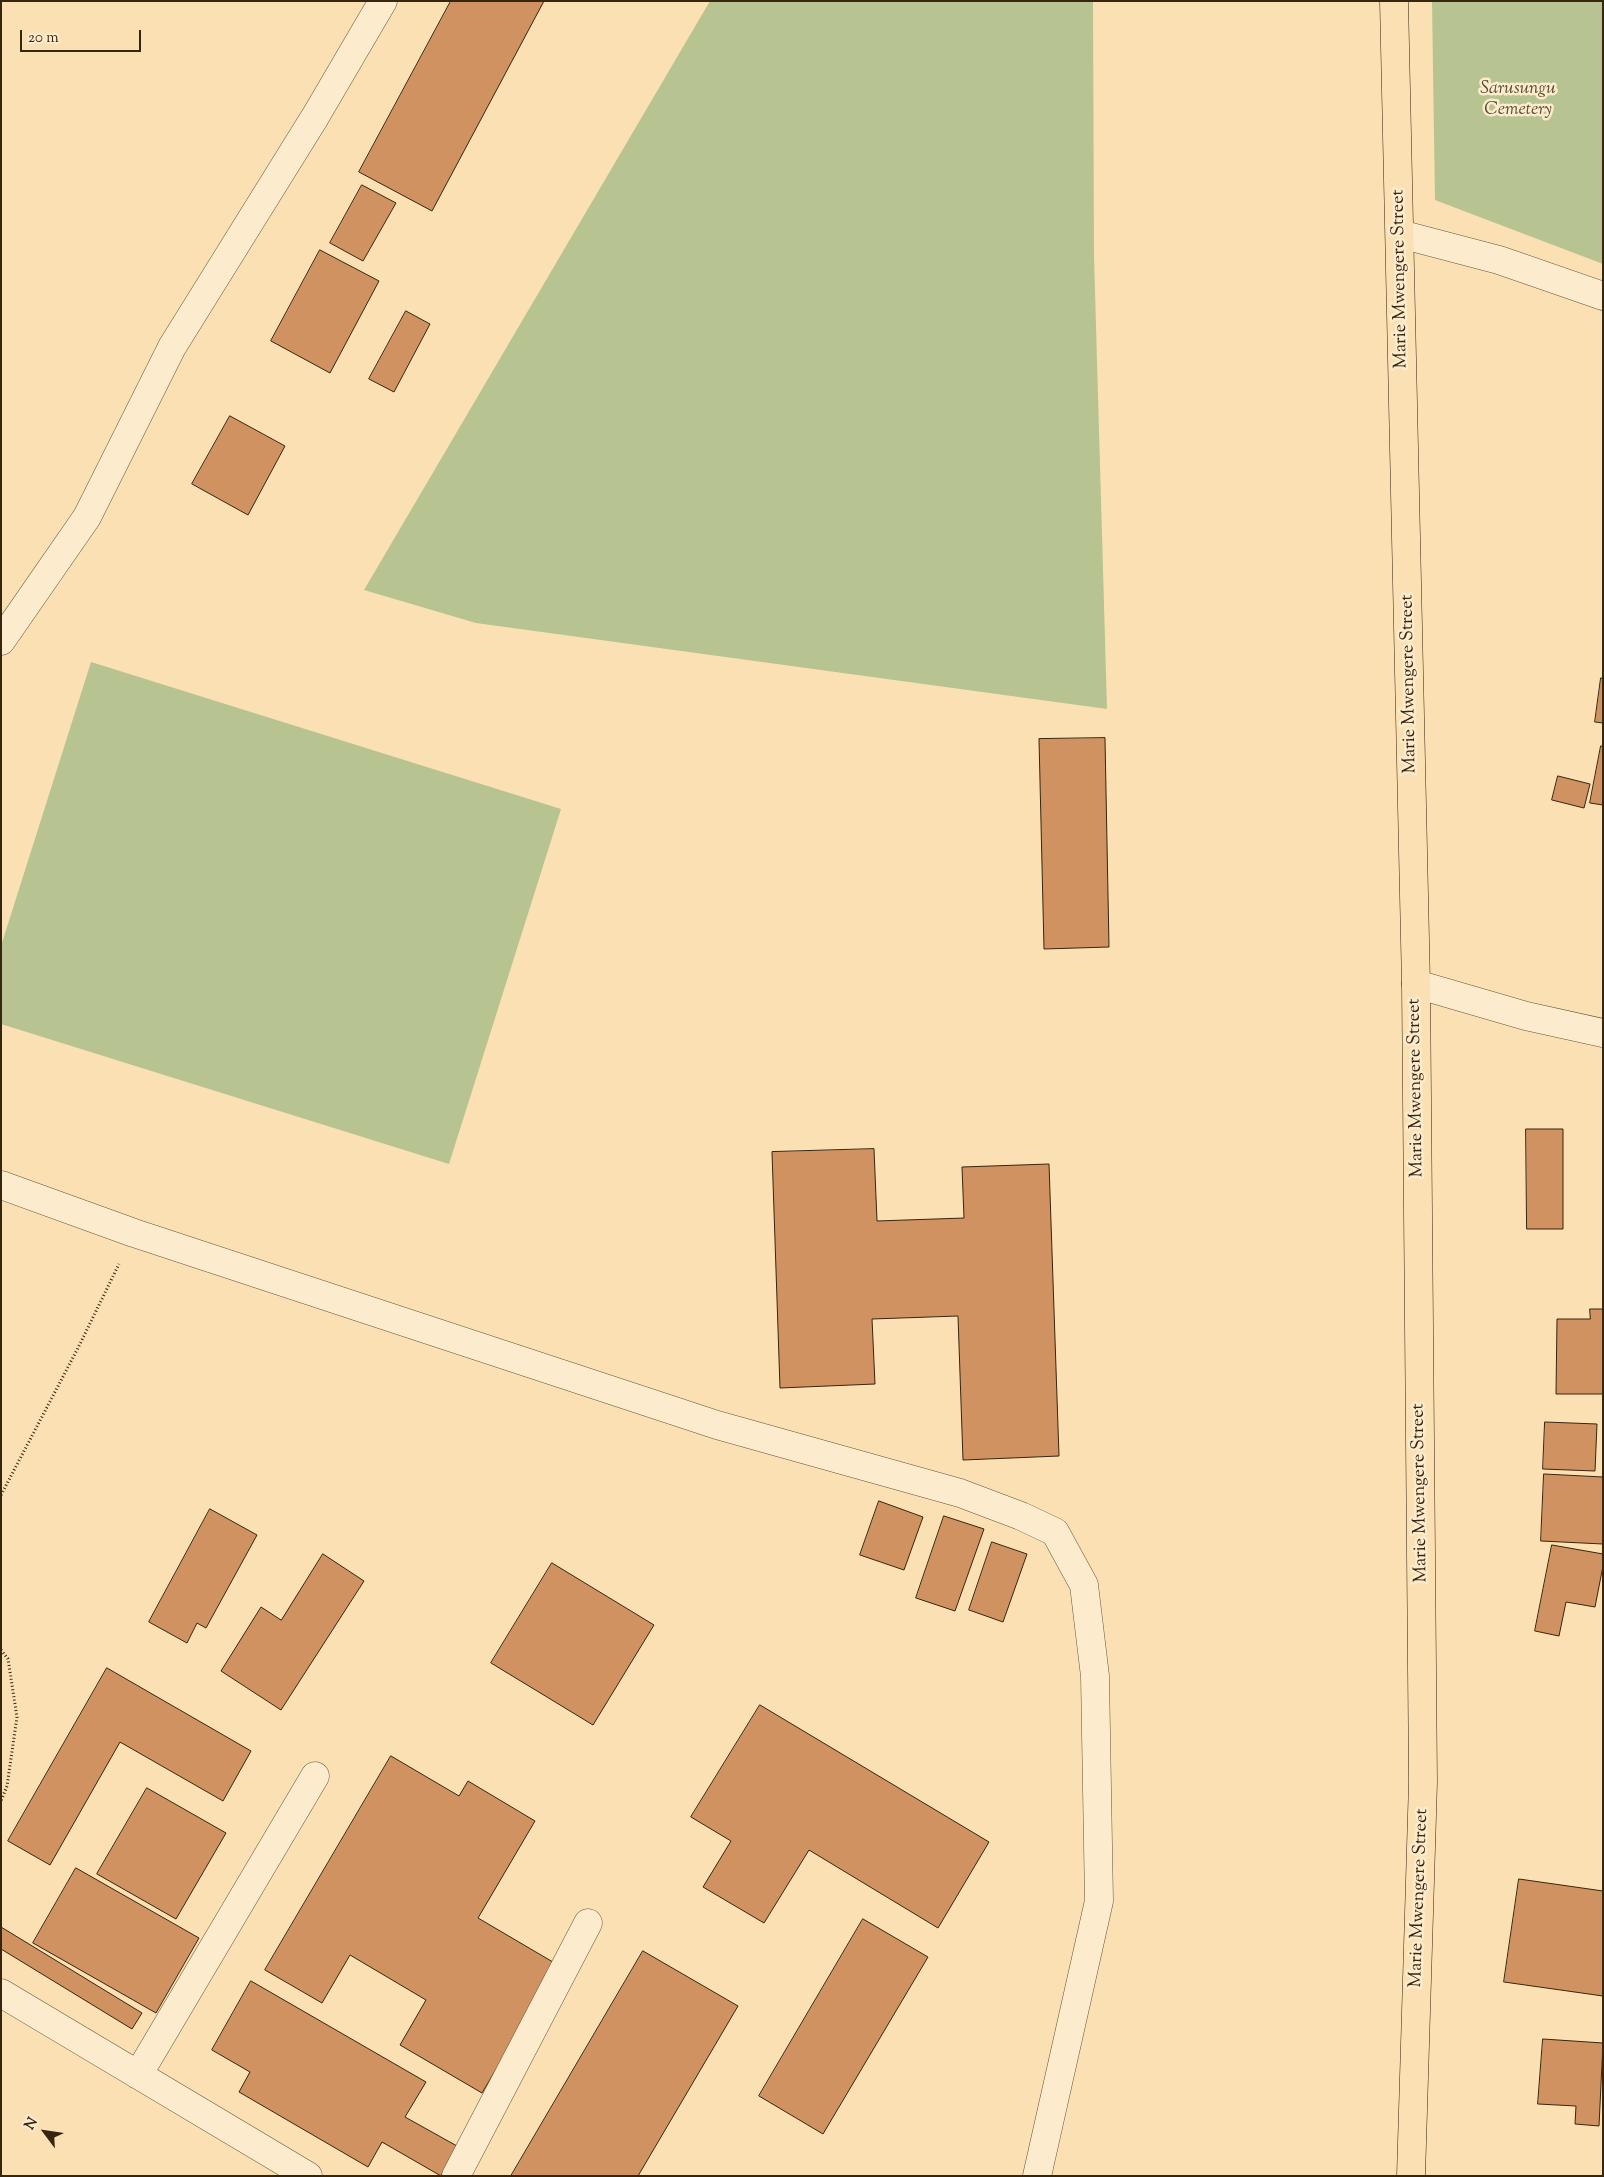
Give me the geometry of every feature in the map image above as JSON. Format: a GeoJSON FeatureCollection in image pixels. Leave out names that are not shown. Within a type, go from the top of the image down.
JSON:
{"type":"FeatureCollection","features":[{"type":"Feature","properties":{"kind":"main road","name":"Marie Mwengere Street"},"geometry":{"type":"LineString","coordinates":[[1394,1],[1416,984],[1424,1782],[1411,2176]]}},
{"type":"Feature","properties":{"kind":"street"},"geometry":{"type":"LineString","coordinates":[[1,641],[87,517],[172,347],[310,125],[383,1]]}},
{"type":"Feature","properties":{"kind":"street"},"geometry":{"type":"LineString","coordinates":[[1400,234],[1499,260],[1603,296]]}},
{"type":"Feature","properties":{"kind":"street"},"geometry":{"type":"LineString","coordinates":[[1416,984],[1526,1016],[1603,1033]]}},
{"type":"Feature","properties":{"kind":"street"},"geometry":{"type":"LineString","coordinates":[[1,1185],[134,1233],[717,1425],[960,1493],[1021,1516],[1055,1532],[1084,1585],[1095,1676],[1099,1901],[1037,2176]]}},
{"type":"Feature","properties":{"kind":"street"},"geometry":{"type":"LineString","coordinates":[[138,2075],[315,1776]]}},
{"type":"Feature","properties":{"kind":"street"},"geometry":{"type":"LineString","coordinates":[[456,2176],[588,1923]]}},
{"type":"Feature","properties":{"kind":"street"},"geometry":{"type":"LineString","coordinates":[[1,1993],[308,2176]]}},
{"type":"Feature","properties":{"kind":"path"},"geometry":{"type":"LineString","coordinates":[[1,1495],[78,1348],[134,1233]]}},
{"type":"Feature","properties":{"kind":"path"},"geometry":{"type":"LineString","coordinates":[[1,1650],[8,1659],[17,1717],[7,1786],[1,1801]]}},
{"type":"Feature","properties":{"kind":"green space"},"geometry":{"type":"Polygon","coordinates":[[[710,1],[1093,1],[1094,256],[1107,709],[476,623],[364,590],[710,1]]]}},
{"type":"Feature","properties":{"kind":"green space","name":"Sarusungu Cemetery"},"geometry":{"type":"Polygon","coordinates":[[[1432,1],[1603,1],[1603,264],[1435,200],[1432,1]]]}},
{"type":"Feature","properties":{"kind":"green space"},"geometry":{"type":"Polygon","coordinates":[[[91,662],[561,809],[449,1164],[1,1024],[1,946],[91,662]]]}},
{"type":"Feature","properties":{"kind":"building"},"geometry":{"type":"Polygon","coordinates":[[[451,1],[544,1],[432,211],[359,172],[451,1]]]}},
{"type":"Feature","properties":{"kind":"building"},"geometry":{"type":"Polygon","coordinates":[[[362,185],[396,203],[363,261],[330,243],[362,185]]]}},
{"type":"Feature","properties":{"kind":"building"},"geometry":{"type":"Polygon","coordinates":[[[320,250],[379,281],[330,373],[271,341],[320,250]]]}},
{"type":"Feature","properties":{"kind":"building"},"geometry":{"type":"Polygon","coordinates":[[[406,311],[430,324],[394,392],[369,379],[406,311]]]}},
{"type":"Feature","properties":{"kind":"building"},"geometry":{"type":"Polygon","coordinates":[[[230,416],[285,446],[248,515],[192,484],[230,416]]]}},
{"type":"Feature","properties":{"kind":"building"},"geometry":{"type":"Polygon","coordinates":[[[1601,678],[1603,678],[1603,723],[1595,722],[1601,678]]]}},
{"type":"Feature","properties":{"kind":"building"},"geometry":{"type":"Polygon","coordinates":[[[1105,738],[1109,947],[1044,949],[1039,739],[1105,738]]]}},
{"type":"Feature","properties":{"kind":"building"},"geometry":{"type":"Polygon","coordinates":[[[1601,746],[1603,746],[1603,805],[1590,803],[1601,746]]]}},
{"type":"Feature","properties":{"kind":"building"},"geometry":{"type":"Polygon","coordinates":[[[1558,776],[1590,784],[1584,808],[1552,800],[1558,776]]]}},
{"type":"Feature","properties":{"kind":"building"},"geometry":{"type":"Polygon","coordinates":[[[1526,1129],[1563,1129],[1563,1229],[1527,1229],[1526,1129]]]}},
{"type":"Feature","properties":{"kind":"building"},"geometry":{"type":"Polygon","coordinates":[[[874,1149],[877,1221],[964,1218],[962,1167],[1049,1164],[1059,1456],[963,1460],[958,1316],[872,1319],[875,1384],[780,1388],[772,1152],[874,1149]]]}},
{"type":"Feature","properties":{"kind":"building"},"geometry":{"type":"Polygon","coordinates":[[[1590,1309],[1603,1309],[1603,1394],[1556,1394],[1557,1319],[1590,1319],[1590,1309]]]}},
{"type":"Feature","properties":{"kind":"building"},"geometry":{"type":"Polygon","coordinates":[[[1545,1422],[1597,1424],[1595,1471],[1543,1469],[1545,1422]]]}},
{"type":"Feature","properties":{"kind":"building"},"geometry":{"type":"Polygon","coordinates":[[[1544,1474],[1603,1477],[1603,1544],[1541,1541],[1544,1474]]]}},
{"type":"Feature","properties":{"kind":"building"},"geometry":{"type":"Polygon","coordinates":[[[879,1501],[923,1517],[904,1570],[860,1555],[879,1501]]]}},
{"type":"Feature","properties":{"kind":"building"},"geometry":{"type":"Polygon","coordinates":[[[210,1509],[257,1535],[206,1628],[197,1623],[187,1643],[149,1622],[210,1509]]]}},
{"type":"Feature","properties":{"kind":"building"},"geometry":{"type":"Polygon","coordinates":[[[944,1516],[984,1529],[955,1611],[916,1598],[944,1516]]]}},
{"type":"Feature","properties":{"kind":"building"},"geometry":{"type":"Polygon","coordinates":[[[992,1542],[1027,1554],[1003,1622],[969,1610],[992,1542]]]}},
{"type":"Feature","properties":{"kind":"building"},"geometry":{"type":"Polygon","coordinates":[[[1552,1545],[1603,1554],[1603,1566],[1595,1607],[1566,1602],[1559,1636],[1535,1631],[1552,1545]]]}},
{"type":"Feature","properties":{"kind":"building"},"geometry":{"type":"Polygon","coordinates":[[[323,1554],[364,1581],[281,1710],[221,1671],[261,1607],[281,1620],[323,1554]]]}},
{"type":"Feature","properties":{"kind":"building"},"geometry":{"type":"Polygon","coordinates":[[[552,1563],[654,1625],[593,1725],[491,1663],[552,1563]]]}},
{"type":"Feature","properties":{"kind":"building"},"geometry":{"type":"Polygon","coordinates":[[[107,1668],[251,1751],[223,1801],[120,1742],[50,1865],[8,1841],[107,1668]]]}},
{"type":"Feature","properties":{"kind":"building"},"geometry":{"type":"Polygon","coordinates":[[[760,1705],[989,1842],[938,1928],[809,1850],[764,1923],[703,1887],[731,1841],[691,1817],[760,1705]]]}},
{"type":"Feature","properties":{"kind":"building"},"geometry":{"type":"Polygon","coordinates":[[[391,1756],[459,1796],[468,1781],[535,1821],[478,1918],[558,1965],[482,2093],[400,2045],[426,2000],[350,1955],[322,2003],[265,1970],[391,1756]]]}},
{"type":"Feature","properties":{"kind":"building"},"geometry":{"type":"Polygon","coordinates":[[[147,1788],[226,1833],[176,1919],[97,1874],[147,1788]]]}},
{"type":"Feature","properties":{"kind":"building"},"geometry":{"type":"Polygon","coordinates":[[[76,1868],[199,1938],[156,2013],[33,1943],[76,1868]]]}},
{"type":"Feature","properties":{"kind":"building"},"geometry":{"type":"Polygon","coordinates":[[[1519,1879],[1603,1891],[1603,1996],[1504,1982],[1519,1879]]]}},
{"type":"Feature","properties":{"kind":"building"},"geometry":{"type":"Polygon","coordinates":[[[863,1919],[928,1957],[823,2134],[759,2096],[863,1919]]]}},
{"type":"Feature","properties":{"kind":"building"},"geometry":{"type":"Polygon","coordinates":[[[1,1927],[142,2013],[132,2029],[1,1949],[1,1927]]]}},
{"type":"Feature","properties":{"kind":"building"},"geometry":{"type":"Polygon","coordinates":[[[643,1951],[738,2006],[638,2176],[511,2176],[643,1951]]]}},
{"type":"Feature","properties":{"kind":"building"},"geometry":{"type":"Polygon","coordinates":[[[251,1981],[426,2082],[405,2117],[457,2146],[441,2176],[382,2142],[368,2167],[239,2092],[250,2072],[212,2050],[251,1981]]]}},
{"type":"Feature","properties":{"kind":"building"},"geometry":{"type":"Polygon","coordinates":[[[1543,2039],[1603,2043],[1599,2126],[1575,2124],[1576,2106],[1538,2104],[1543,2039]]]}}]}
